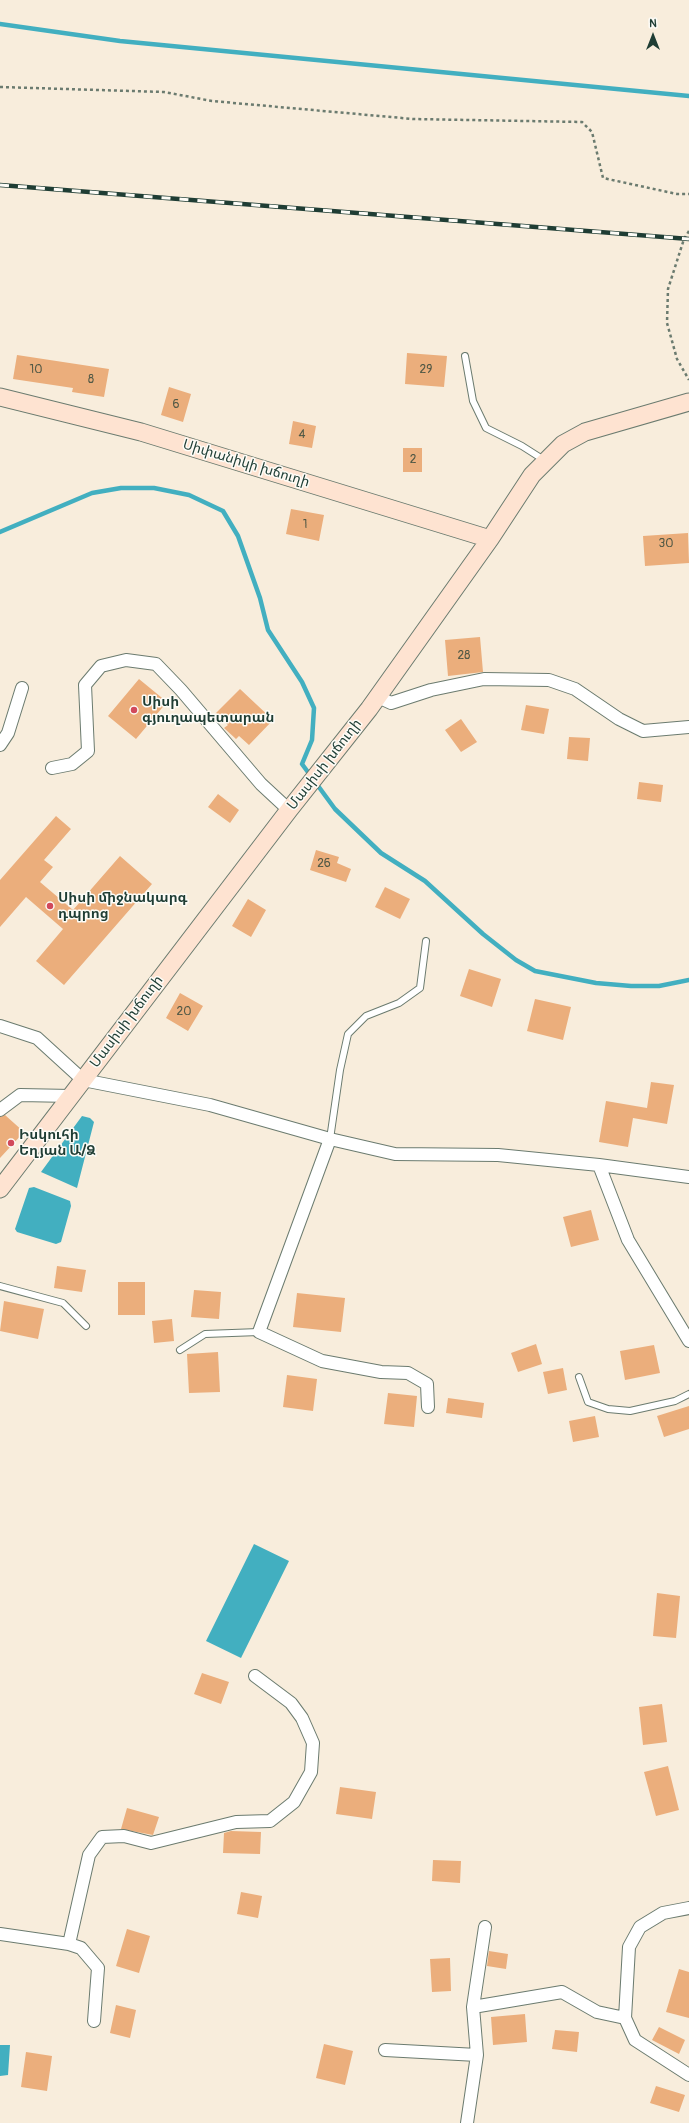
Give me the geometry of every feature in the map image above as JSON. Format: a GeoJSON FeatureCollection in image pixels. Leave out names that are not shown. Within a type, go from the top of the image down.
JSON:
{"type":"FeatureCollection","features":[{"type":"Feature","properties":{"kind":"main road","name":"Սիփանիկի խճուղի"},"geometry":{"type":"LineString","coordinates":[[0,397],[140,432],[490,539]]}},
{"type":"Feature","properties":{"kind":"main road","name":"Մասիսի խճուղի"},"geometry":{"type":"LineString","coordinates":[[0,1189],[289,810],[374,703],[490,539],[532,475],[563,444],[585,432],[689,402]]}},
{"type":"Feature","properties":{"kind":"street"},"geometry":{"type":"LineString","coordinates":[[52,768],[72,764],[88,751],[85,685],[101,666],[126,660],[156,664],[181,690],[261,784],[289,810]]}},
{"type":"Feature","properties":{"kind":"street"},"geometry":{"type":"LineString","coordinates":[[374,703],[391,702],[431,690],[484,679],[549,680],[575,689],[619,719],[643,731],[689,727]]}},
{"type":"Feature","properties":{"kind":"street"},"geometry":{"type":"LineString","coordinates":[[0,745],[8,733],[22,688]]}},
{"type":"Feature","properties":{"kind":"street"},"geometry":{"type":"LineString","coordinates":[[0,1026],[37,1038],[83,1080],[210,1105],[330,1139],[396,1154],[498,1155],[600,1165],[689,1177]]}},
{"type":"Feature","properties":{"kind":"street"},"geometry":{"type":"LineString","coordinates":[[0,1110],[20,1096],[71,1096]]}},
{"type":"Feature","properties":{"kind":"street"},"geometry":{"type":"LineString","coordinates":[[330,1139],[259,1332],[322,1361],[380,1372],[408,1373],[428,1384],[428,1407]]}},
{"type":"Feature","properties":{"kind":"street"},"geometry":{"type":"LineString","coordinates":[[600,1165],[628,1240],[689,1341]]}},
{"type":"Feature","properties":{"kind":"street"},"geometry":{"type":"LineString","coordinates":[[69,1944],[89,1855],[102,1837],[124,1836],[150,1843],[236,1822],[270,1821],[294,1802],[311,1772],[313,1744],[302,1718],[291,1703],[255,1676]]}},
{"type":"Feature","properties":{"kind":"street"},"geometry":{"type":"LineString","coordinates":[[689,1908],[663,1913],[640,1927],[629,1947],[625,2018],[636,2040],[689,2075]]}},
{"type":"Feature","properties":{"kind":"street"},"geometry":{"type":"LineString","coordinates":[[467,2123],[477,2055],[473,2007],[485,1926]]}},
{"type":"Feature","properties":{"kind":"street"},"geometry":{"type":"LineString","coordinates":[[0,1934],[69,1944],[81,1948],[98,1968],[94,2022]]}},
{"type":"Feature","properties":{"kind":"street"},"geometry":{"type":"LineString","coordinates":[[473,2007],[562,1992],[596,2012],[625,2018]]}},
{"type":"Feature","properties":{"kind":"street"},"geometry":{"type":"LineString","coordinates":[[385,2050],[477,2055]]}},
{"type":"Feature","properties":{"kind":"lane"},"geometry":{"type":"LineString","coordinates":[[465,356],[473,401],[486,428],[522,446],[545,461]]}},
{"type":"Feature","properties":{"kind":"lane"},"geometry":{"type":"LineString","coordinates":[[330,1139],[340,1070],[348,1034],[366,1016],[400,1003],[420,988],[426,941]]}},
{"type":"Feature","properties":{"kind":"lane"},"geometry":{"type":"LineString","coordinates":[[0,1286],[63,1303],[86,1326]]}},
{"type":"Feature","properties":{"kind":"lane"},"geometry":{"type":"LineString","coordinates":[[180,1350],[205,1334],[259,1332]]}},
{"type":"Feature","properties":{"kind":"lane"},"geometry":{"type":"LineString","coordinates":[[579,1377],[588,1402],[608,1408],[630,1411],[675,1401],[689,1394]]}},
{"type":"Feature","properties":{"kind":"path"},"geometry":{"type":"LineString","coordinates":[[0,87],[164,92],[212,101],[414,119],[582,122],[592,132],[603,178],[677,194],[689,194]]}},
{"type":"Feature","properties":{"kind":"path"},"geometry":{"type":"LineString","coordinates":[[689,231],[684,239],[668,289],[667,323],[677,359],[689,380]]}},
{"type":"Feature","properties":{"kind":"water"},"geometry":{"type":"Polygon","coordinates":[[[82,1116],[90,1118],[94,1122],[77,1188],[41,1172],[82,1116]]]}},
{"type":"Feature","properties":{"kind":"water"},"geometry":{"type":"Polygon","coordinates":[[[34,1187],[70,1201],[71,1206],[61,1242],[56,1244],[17,1232],[15,1229],[29,1188],[34,1187]]]}},
{"type":"Feature","properties":{"kind":"water"},"geometry":{"type":"Polygon","coordinates":[[[254,1544],[289,1561],[241,1658],[206,1641],[254,1544]]]}},
{"type":"Feature","properties":{"kind":"water"},"geometry":{"type":"Polygon","coordinates":[[[0,2045],[10,2045],[8,2075],[0,2076],[0,2045]]]}},
{"type":"Feature","properties":{"kind":"building"},"geometry":{"type":"Polygon","coordinates":[[[407,353],[447,356],[444,387],[405,384],[407,353]]]}},
{"type":"Feature","properties":{"kind":"building"},"geometry":{"type":"Polygon","coordinates":[[[17,355],[109,369],[104,397],[72,392],[73,388],[13,379],[17,355]]]}},
{"type":"Feature","properties":{"kind":"building"},"geometry":{"type":"Polygon","coordinates":[[[169,387],[191,394],[183,422],[161,415],[169,387]]]}},
{"type":"Feature","properties":{"kind":"building"},"geometry":{"type":"Polygon","coordinates":[[[293,421],[316,426],[312,448],[289,444],[293,421]]]}},
{"type":"Feature","properties":{"kind":"building"},"geometry":{"type":"Polygon","coordinates":[[[403,448],[422,448],[422,472],[403,472],[403,448]]]}},
{"type":"Feature","properties":{"kind":"building"},"geometry":{"type":"Polygon","coordinates":[[[291,509],[324,515],[319,541],[286,534],[291,509]]]}},
{"type":"Feature","properties":{"kind":"building"},"geometry":{"type":"Polygon","coordinates":[[[688,533],[689,563],[645,566],[643,536],[688,533]]]}},
{"type":"Feature","properties":{"kind":"building"},"geometry":{"type":"Polygon","coordinates":[[[480,637],[483,672],[448,676],[445,640],[480,637]]]}},
{"type":"Feature","properties":{"kind":"building"},"geometry":{"type":"Polygon","coordinates":[[[139,679],[167,702],[136,739],[108,716],[139,679]]]}},
{"type":"Feature","properties":{"kind":"building"},"geometry":{"type":"Polygon","coordinates":[[[240,689],[273,720],[249,745],[239,736],[236,739],[224,728],[228,725],[216,713],[240,689]]]}},
{"type":"Feature","properties":{"kind":"building"},"geometry":{"type":"Polygon","coordinates":[[[526,705],[549,709],[544,734],[521,730],[526,705]]]}},
{"type":"Feature","properties":{"kind":"building"},"geometry":{"type":"Polygon","coordinates":[[[461,719],[477,742],[461,752],[445,730],[461,719]]]}},
{"type":"Feature","properties":{"kind":"building"},"geometry":{"type":"Polygon","coordinates":[[[569,737],[590,738],[588,761],[567,759],[569,737]]]}},
{"type":"Feature","properties":{"kind":"building"},"geometry":{"type":"Polygon","coordinates":[[[639,782],[663,785],[661,802],[637,799],[639,782]]]}},
{"type":"Feature","properties":{"kind":"building"},"geometry":{"type":"Polygon","coordinates":[[[218,794],[239,810],[230,823],[208,807],[218,794]]]}},
{"type":"Feature","properties":{"kind":"building"},"geometry":{"type":"Polygon","coordinates":[[[56,816],[71,829],[44,860],[53,867],[40,882],[73,910],[120,856],[152,884],[64,985],[36,961],[63,929],[26,897],[0,927],[0,880],[56,816]]]}},
{"type":"Feature","properties":{"kind":"building"},"geometry":{"type":"Polygon","coordinates":[[[316,850],[339,857],[337,863],[351,869],[346,882],[310,870],[316,850]]]}},
{"type":"Feature","properties":{"kind":"building"},"geometry":{"type":"Polygon","coordinates":[[[385,887],[410,899],[400,919],[375,907],[385,887]]]}},
{"type":"Feature","properties":{"kind":"building"},"geometry":{"type":"Polygon","coordinates":[[[248,899],[266,910],[251,937],[232,926],[248,899]]]}},
{"type":"Feature","properties":{"kind":"building"},"geometry":{"type":"Polygon","coordinates":[[[469,969],[501,979],[492,1007],[460,996],[469,969]]]}},
{"type":"Feature","properties":{"kind":"building"},"geometry":{"type":"Polygon","coordinates":[[[180,993],[203,1006],[188,1031],[166,1018],[180,993]]]}},
{"type":"Feature","properties":{"kind":"building"},"geometry":{"type":"Polygon","coordinates":[[[535,999],[571,1007],[563,1040],[527,1031],[535,999]]]}},
{"type":"Feature","properties":{"kind":"building"},"geometry":{"type":"Polygon","coordinates":[[[651,1082],[674,1085],[667,1124],[633,1118],[628,1147],[599,1142],[606,1101],[647,1108],[651,1082]]]}},
{"type":"Feature","properties":{"kind":"building"},"geometry":{"type":"Polygon","coordinates":[[[5,1115],[24,1132],[0,1158],[0,1117],[5,1115]]]}},
{"type":"Feature","properties":{"kind":"building"},"geometry":{"type":"Polygon","coordinates":[[[591,1210],[599,1240],[571,1247],[563,1217],[591,1210]]]}},
{"type":"Feature","properties":{"kind":"building"},"geometry":{"type":"Polygon","coordinates":[[[57,1266],[86,1270],[82,1292],[54,1288],[57,1266]]]}},
{"type":"Feature","properties":{"kind":"building"},"geometry":{"type":"Polygon","coordinates":[[[118,1282],[145,1282],[145,1315],[118,1315],[118,1282]]]}},
{"type":"Feature","properties":{"kind":"building"},"geometry":{"type":"Polygon","coordinates":[[[194,1290],[221,1292],[219,1319],[191,1317],[194,1290]]]}},
{"type":"Feature","properties":{"kind":"building"},"geometry":{"type":"Polygon","coordinates":[[[297,1293],[345,1298],[341,1332],[293,1327],[297,1293]]]}},
{"type":"Feature","properties":{"kind":"building"},"geometry":{"type":"Polygon","coordinates":[[[4,1301],[44,1309],[38,1339],[0,1331],[4,1301]]]}},
{"type":"Feature","properties":{"kind":"building"},"geometry":{"type":"Polygon","coordinates":[[[172,1319],[174,1341],[154,1343],[152,1321],[172,1319]]]}},
{"type":"Feature","properties":{"kind":"building"},"geometry":{"type":"Polygon","coordinates":[[[536,1344],[542,1364],[518,1372],[511,1353],[536,1344]]]}},
{"type":"Feature","properties":{"kind":"building"},"geometry":{"type":"Polygon","coordinates":[[[654,1345],[660,1373],[625,1380],[620,1351],[654,1345]]]}},
{"type":"Feature","properties":{"kind":"building"},"geometry":{"type":"Polygon","coordinates":[[[218,1352],[220,1392],[189,1393],[187,1354],[218,1352]]]}},
{"type":"Feature","properties":{"kind":"building"},"geometry":{"type":"Polygon","coordinates":[[[563,1368],[567,1390],[548,1394],[543,1372],[563,1368]]]}},
{"type":"Feature","properties":{"kind":"building"},"geometry":{"type":"Polygon","coordinates":[[[287,1375],[317,1379],[313,1411],[283,1407],[287,1375]]]}},
{"type":"Feature","properties":{"kind":"building"},"geometry":{"type":"Polygon","coordinates":[[[388,1393],[417,1396],[414,1427],[384,1424],[388,1393]]]}},
{"type":"Feature","properties":{"kind":"building"},"geometry":{"type":"Polygon","coordinates":[[[448,1398],[484,1403],[482,1418],[446,1413],[448,1398]]]}},
{"type":"Feature","properties":{"kind":"building"},"geometry":{"type":"Polygon","coordinates":[[[689,1406],[689,1429],[664,1437],[657,1416],[689,1406]]]}},
{"type":"Feature","properties":{"kind":"building"},"geometry":{"type":"Polygon","coordinates":[[[595,1416],[599,1437],[573,1442],[569,1421],[595,1416]]]}},
{"type":"Feature","properties":{"kind":"building"},"geometry":{"type":"Polygon","coordinates":[[[657,1593],[680,1596],[676,1638],[653,1636],[657,1593]]]}},
{"type":"Feature","properties":{"kind":"building"},"geometry":{"type":"Polygon","coordinates":[[[202,1673],[229,1682],[221,1704],[194,1694],[202,1673]]]}},
{"type":"Feature","properties":{"kind":"building"},"geometry":{"type":"Polygon","coordinates":[[[662,1704],[667,1742],[643,1745],[639,1707],[662,1704]]]}},
{"type":"Feature","properties":{"kind":"building"},"geometry":{"type":"Polygon","coordinates":[[[668,1766],[679,1810],[656,1816],[644,1772],[668,1766]]]}},
{"type":"Feature","properties":{"kind":"building"},"geometry":{"type":"Polygon","coordinates":[[[340,1787],[376,1792],[372,1819],[336,1814],[340,1787]]]}},
{"type":"Feature","properties":{"kind":"building"},"geometry":{"type":"Polygon","coordinates":[[[127,1808],[159,1817],[153,1835],[121,1829],[127,1808]]]}},
{"type":"Feature","properties":{"kind":"building"},"geometry":{"type":"Polygon","coordinates":[[[231,1831],[261,1832],[260,1854],[223,1853],[224,1833],[231,1831]]]}},
{"type":"Feature","properties":{"kind":"building"},"geometry":{"type":"Polygon","coordinates":[[[433,1860],[461,1861],[460,1883],[432,1881],[433,1860]]]}},
{"type":"Feature","properties":{"kind":"building"},"geometry":{"type":"Polygon","coordinates":[[[241,1892],[262,1896],[258,1918],[237,1914],[241,1892]]]}},
{"type":"Feature","properties":{"kind":"building"},"geometry":{"type":"Polygon","coordinates":[[[127,1929],[150,1936],[139,1973],[116,1966],[127,1929]]]}},
{"type":"Feature","properties":{"kind":"building"},"geometry":{"type":"Polygon","coordinates":[[[489,1951],[508,1954],[506,1969],[487,1966],[489,1951]]]}},
{"type":"Feature","properties":{"kind":"building"},"geometry":{"type":"Polygon","coordinates":[[[450,1958],[451,1991],[432,1992],[430,1959],[450,1958]]]}},
{"type":"Feature","properties":{"kind":"building"},"geometry":{"type":"Polygon","coordinates":[[[679,1969],[689,1972],[689,2018],[666,2012],[679,1969]]]}},
{"type":"Feature","properties":{"kind":"building"},"geometry":{"type":"Polygon","coordinates":[[[116,2005],[136,2010],[130,2038],[110,2033],[116,2005]]]}},
{"type":"Feature","properties":{"kind":"building"},"geometry":{"type":"Polygon","coordinates":[[[525,2014],[527,2042],[493,2045],[491,2017],[525,2014]]]}},
{"type":"Feature","properties":{"kind":"building"},"geometry":{"type":"Polygon","coordinates":[[[659,2027],[685,2040],[679,2054],[652,2040],[659,2027]]]}},
{"type":"Feature","properties":{"kind":"building"},"geometry":{"type":"Polygon","coordinates":[[[555,2030],[579,2032],[577,2052],[552,2049],[555,2030]]]}},
{"type":"Feature","properties":{"kind":"building"},"geometry":{"type":"Polygon","coordinates":[[[324,2044],[353,2051],[345,2085],[316,2078],[324,2044]]]}},
{"type":"Feature","properties":{"kind":"building"},"geometry":{"type":"Polygon","coordinates":[[[26,2052],[52,2056],[47,2091],[21,2087],[26,2052]]]}},
{"type":"Feature","properties":{"kind":"building"},"geometry":{"type":"Polygon","coordinates":[[[656,2086],[685,2095],[679,2112],[650,2103],[656,2086]]]}},
{"type":"Feature","properties":{"kind":"waterway"},"geometry":{"type":"LineString","coordinates":[[0,24],[120,41],[689,96]]}},
{"type":"Feature","properties":{"kind":"waterway"},"geometry":{"type":"LineString","coordinates":[[0,532],[92,493],[121,488],[154,488],[189,495],[223,511],[238,536],[260,598],[268,630],[302,682],[314,708],[312,740],[302,764],[335,809],[381,853],[425,881],[483,934],[516,960],[535,971],[596,983],[631,986],[659,986],[689,980]]}},
{"type":"Feature","properties":{"kind":"railway"},"geometry":{"type":"LineString","coordinates":[[0,185],[689,239]]}},
{"type":"Feature","properties":{"kind":"place","name":"Սիսի գյուղապետարան"},"geometry":{"type":"Point","coordinates":[134,710]}},
{"type":"Feature","properties":{"kind":"place","name":"Սիսի միջնակարգ դպրոց"},"geometry":{"type":"Point","coordinates":[50,906]}},
{"type":"Feature","properties":{"kind":"place","name":"Իսկուհի Եղյան Ա/Ձ"},"geometry":{"type":"Point","coordinates":[11,1143]}}]}
